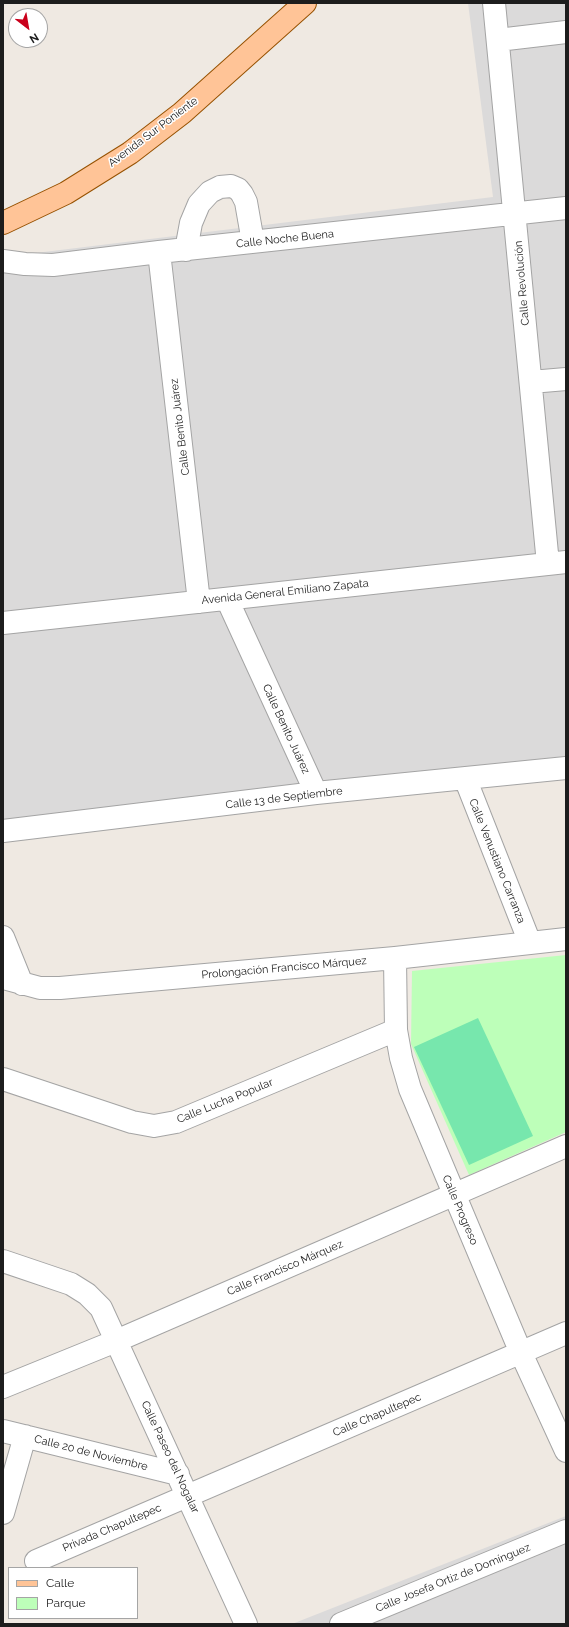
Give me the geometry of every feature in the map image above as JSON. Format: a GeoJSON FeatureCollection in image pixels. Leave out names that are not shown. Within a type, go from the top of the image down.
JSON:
{"type":"FeatureCollection","features":[{"type":"Feature","properties":{"kind":"main road","name":"Avenida Sur Poniente"},"geometry":{"type":"LineString","coordinates":[[3,223],[66,193],[130,153],[182,113],[305,3]]}},
{"type":"Feature","properties":{"kind":"street","name":"Calle Revolución"},"geometry":{"type":"LineString","coordinates":[[494,3],[531,382],[557,563]]}},
{"type":"Feature","properties":{"kind":"street"},"geometry":{"type":"LineString","coordinates":[[498,40],[566,32]]}},
{"type":"Feature","properties":{"kind":"street"},"geometry":{"type":"LineString","coordinates":[[186,250],[191,223],[199,204],[210,192],[220,187],[231,186],[238,189],[242,194],[246,202],[253,242]]}},
{"type":"Feature","properties":{"kind":"street","name":"Calle Noche Buena"},"geometry":{"type":"LineString","coordinates":[[3,261],[24,264],[53,265],[159,252],[566,208]]}},
{"type":"Feature","properties":{"kind":"street","name":"Calle Benito Juárez"},"geometry":{"type":"LineString","coordinates":[[159,252],[199,602]]}},
{"type":"Feature","properties":{"kind":"street"},"geometry":{"type":"LineString","coordinates":[[531,382],[566,379]]}},
{"type":"Feature","properties":{"kind":"street","name":"Avenida General Emiliano Zapata"},"geometry":{"type":"LineString","coordinates":[[3,622],[557,563]]}},
{"type":"Feature","properties":{"kind":"street","name":"Calle Benito Juárez"},"geometry":{"type":"LineString","coordinates":[[227,599],[316,794]]}},
{"type":"Feature","properties":{"kind":"street","name":"Calle 13 de Septiembre"},"geometry":{"type":"LineString","coordinates":[[3,831],[316,794],[566,768]]}},
{"type":"Feature","properties":{"kind":"street","name":"Calle Venustiano Carranza"},"geometry":{"type":"LineString","coordinates":[[465,778],[530,943]]}},
{"type":"Feature","properties":{"kind":"street"},"geometry":{"type":"LineString","coordinates":[[3,937],[12,981]]}},
{"type":"Feature","properties":{"kind":"street","name":"Prolongación Francisco Márquez"},"geometry":{"type":"LineString","coordinates":[[12,981],[40,988],[60,988],[395,958],[566,939]]}},
{"type":"Feature","properties":{"kind":"street","name":"Calle Progreso"},"geometry":{"type":"LineString","coordinates":[[395,958],[396,1030],[401,1058],[410,1089],[521,1353],[566,1451]]}},
{"type":"Feature","properties":{"kind":"street","name":"Calle Lucha Popular"},"geometry":{"type":"LineString","coordinates":[[3,1079],[132,1122],[154,1126],[176,1122],[396,1030]]}},
{"type":"Feature","properties":{"kind":"street","name":"Calle Francisco Márquez"},"geometry":{"type":"LineString","coordinates":[[3,1387],[116,1341],[566,1146]]}},
{"type":"Feature","properties":{"kind":"street","name":"Calle Paseo del Nogalar"},"geometry":{"type":"LineString","coordinates":[[3,1261],[71,1284],[87,1294],[101,1308],[246,1624]]}},
{"type":"Feature","properties":{"kind":"street","name":"Calle Chapultepec"},"geometry":{"type":"LineString","coordinates":[[188,1496],[566,1333]]}},
{"type":"Feature","properties":{"kind":"street","name":"Calle 20 de Noviembre"},"geometry":{"type":"LineString","coordinates":[[3,1431],[178,1474]]}},
{"type":"Feature","properties":{"kind":"street"},"geometry":{"type":"LineString","coordinates":[[3,1513],[24,1436]]}},
{"type":"Feature","properties":{"kind":"street","name":"Privada Chapultepec"},"geometry":{"type":"LineString","coordinates":[[36,1561],[188,1496]]}},
{"type":"Feature","properties":{"kind":"street","name":"Calle Josefa Ortiz de Domínguez"},"geometry":{"type":"LineString","coordinates":[[340,1624],[566,1531]]}},
{"type":"Feature","properties":{"kind":"shaded area"},"geometry":{"type":"Polygon","coordinates":[[[468,3],[566,3],[566,756],[3,823],[3,257],[493,197],[468,3]]]}},
{"type":"Feature","properties":{"kind":"shaded area"},"geometry":{"type":"Polygon","coordinates":[[[566,1516],[566,1624],[292,1624],[566,1516]]]}},
{"type":"Feature","properties":{"kind":"green space"},"geometry":{"type":"Polygon","coordinates":[[[566,955],[566,1132],[469,1175],[411,1044],[412,971],[566,955]]]}},
{"type":"Feature","properties":{"kind":"green space"},"geometry":{"type":"Polygon","coordinates":[[[478,1018],[533,1136],[469,1165],[414,1047],[478,1018]]]}}]}
